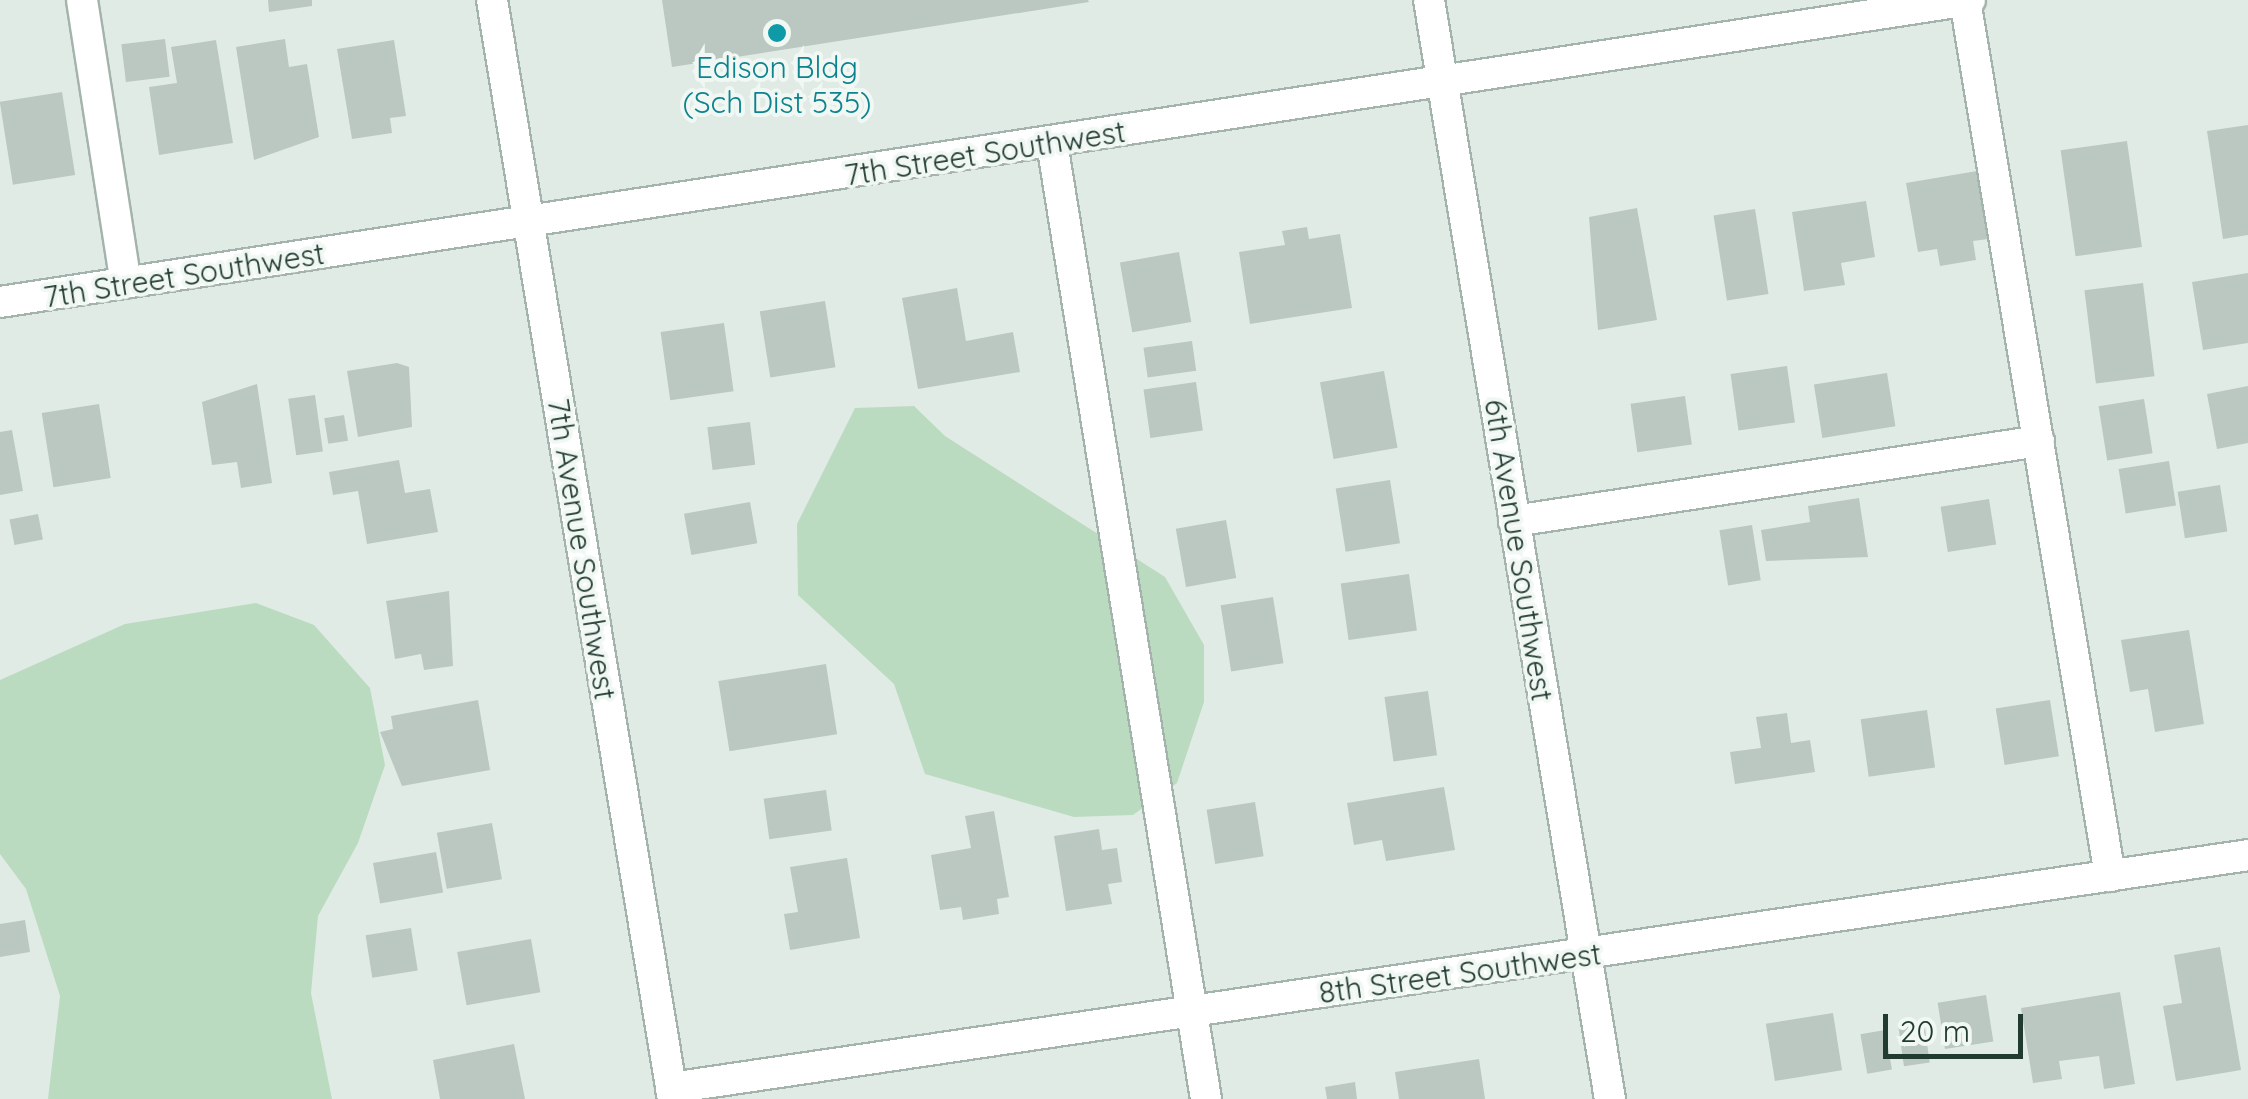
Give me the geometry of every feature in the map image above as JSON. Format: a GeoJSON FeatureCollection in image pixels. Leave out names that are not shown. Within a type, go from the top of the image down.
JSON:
{"type":"FeatureCollection","features":[{"type":"Feature","properties":{"kind":"street"},"geometry":{"type":"LineString","coordinates":[[82,0],[126,283]]}},
{"type":"Feature","properties":{"kind":"street","name":"7th Avenue Southwest"},"geometry":{"type":"LineString","coordinates":[[492,0],[672,1093]]}},
{"type":"Feature","properties":{"kind":"street","name":"6th Avenue Southwest"},"geometry":{"type":"LineString","coordinates":[[1429,0],[1610,1099]]}},
{"type":"Feature","properties":{"kind":"street"},"geometry":{"type":"LineString","coordinates":[[1967,0],[2110,876]]}},
{"type":"Feature","properties":{"kind":"street","name":"7th Street Southwest"},"geometry":{"type":"LineString","coordinates":[[0,302],[1443,84],[1967,0]]}},
{"type":"Feature","properties":{"kind":"street"},"geometry":{"type":"LineString","coordinates":[[1052,143],[1206,1099]]}},
{"type":"Feature","properties":{"kind":"street"},"geometry":{"type":"LineString","coordinates":[[1514,521],[2039,442]]}},
{"type":"Feature","properties":{"kind":"street","name":"8th Street Southwest"},"geometry":{"type":"LineString","coordinates":[[672,1093],[2248,856]]}},
{"type":"Feature","properties":{"kind":"green space"},"geometry":{"type":"Polygon","coordinates":[[[914,406],[945,436],[1165,577],[1204,645],[1204,702],[1177,783],[1133,815],[1074,817],[925,774],[894,684],[798,595],[797,524],[855,408],[914,406]]]}},
{"type":"Feature","properties":{"kind":"green space"},"geometry":{"type":"Polygon","coordinates":[[[256,603],[314,625],[370,688],[385,765],[358,843],[318,916],[311,993],[332,1099],[48,1099],[60,996],[26,889],[0,854],[0,680],[125,624],[256,603]]]}},
{"type":"Feature","properties":{"kind":"building"},"geometry":{"type":"Polygon","coordinates":[[[268,0],[312,0],[312,6],[269,12],[268,0]]]}},
{"type":"Feature","properties":{"kind":"building","name":"Edison Bldg (Sch Dist 535)"},"geometry":{"type":"Polygon","coordinates":[[[662,0],[1088,0],[1089,2],[672,67],[662,0]]]}},
{"type":"Feature","properties":{"kind":"building"},"geometry":{"type":"Polygon","coordinates":[[[165,39],[170,77],[126,82],[121,44],[165,39]]]}},
{"type":"Feature","properties":{"kind":"building"},"geometry":{"type":"Polygon","coordinates":[[[285,39],[289,67],[307,64],[319,137],[254,160],[236,47],[285,39]]]}},
{"type":"Feature","properties":{"kind":"building"},"geometry":{"type":"Polygon","coordinates":[[[216,40],[233,143],[159,155],[149,87],[177,83],[171,47],[216,40]]]}},
{"type":"Feature","properties":{"kind":"building"},"geometry":{"type":"Polygon","coordinates":[[[394,40],[406,116],[390,118],[392,133],[352,139],[337,49],[394,40]]]}},
{"type":"Feature","properties":{"kind":"building"},"geometry":{"type":"Polygon","coordinates":[[[62,92],[75,175],[13,185],[0,102],[62,92]]]}},
{"type":"Feature","properties":{"kind":"building"},"geometry":{"type":"Polygon","coordinates":[[[2248,125],[2248,235],[2223,239],[2207,131],[2248,125]]]}},
{"type":"Feature","properties":{"kind":"building"},"geometry":{"type":"Polygon","coordinates":[[[2127,141],[2142,247],[2076,256],[2061,150],[2127,141]]]}},
{"type":"Feature","properties":{"kind":"building"},"geometry":{"type":"Polygon","coordinates":[[[1977,171],[1988,239],[1973,241],[1976,260],[1940,266],[1937,249],[1918,252],[1906,183],[1977,171]]]}},
{"type":"Feature","properties":{"kind":"building"},"geometry":{"type":"Polygon","coordinates":[[[1866,201],[1875,257],[1841,263],[1845,285],[1804,291],[1792,212],[1866,201]]]}},
{"type":"Feature","properties":{"kind":"building"},"geometry":{"type":"Polygon","coordinates":[[[1637,208],[1657,320],[1598,330],[1589,217],[1637,208]]]}},
{"type":"Feature","properties":{"kind":"building"},"geometry":{"type":"Polygon","coordinates":[[[1755,209],[1768,294],[1727,301],[1714,216],[1755,209]]]}},
{"type":"Feature","properties":{"kind":"building"},"geometry":{"type":"Polygon","coordinates":[[[1307,227],[1309,239],[1340,234],[1352,308],[1250,324],[1239,252],[1285,245],[1282,231],[1307,227]]]}},
{"type":"Feature","properties":{"kind":"building"},"geometry":{"type":"Polygon","coordinates":[[[1179,252],[1191,322],[1132,332],[1120,262],[1179,252]]]}},
{"type":"Feature","properties":{"kind":"building"},"geometry":{"type":"Polygon","coordinates":[[[2248,273],[2248,343],[2203,350],[2192,282],[2248,273]]]}},
{"type":"Feature","properties":{"kind":"building"},"geometry":{"type":"Polygon","coordinates":[[[2143,283],[2154,376],[2096,383],[2084,290],[2143,283]]]}},
{"type":"Feature","properties":{"kind":"building"},"geometry":{"type":"Polygon","coordinates":[[[957,288],[966,341],[1013,332],[1020,372],[918,389],[902,298],[957,288]]]}},
{"type":"Feature","properties":{"kind":"building"},"geometry":{"type":"Polygon","coordinates":[[[825,301],[835,367],[770,377],[760,311],[825,301]]]}},
{"type":"Feature","properties":{"kind":"building"},"geometry":{"type":"Polygon","coordinates":[[[724,323],[734,391],[670,400],[661,332],[724,323]]]}},
{"type":"Feature","properties":{"kind":"building"},"geometry":{"type":"Polygon","coordinates":[[[1192,341],[1196,371],[1148,378],[1143,348],[1192,341]]]}},
{"type":"Feature","properties":{"kind":"building"},"geometry":{"type":"Polygon","coordinates":[[[397,363],[409,367],[412,427],[358,437],[347,371],[397,363]]]}},
{"type":"Feature","properties":{"kind":"building"},"geometry":{"type":"Polygon","coordinates":[[[1787,366],[1795,422],[1738,430],[1731,374],[1787,366]]]}},
{"type":"Feature","properties":{"kind":"building"},"geometry":{"type":"Polygon","coordinates":[[[1384,371],[1398,448],[1334,459],[1320,382],[1384,371]]]}},
{"type":"Feature","properties":{"kind":"building"},"geometry":{"type":"Polygon","coordinates":[[[1887,373],[1895,426],[1822,438],[1814,385],[1887,373]]]}},
{"type":"Feature","properties":{"kind":"building"},"geometry":{"type":"Polygon","coordinates":[[[1196,382],[1203,431],[1150,438],[1144,389],[1196,382]]]}},
{"type":"Feature","properties":{"kind":"building"},"geometry":{"type":"Polygon","coordinates":[[[257,384],[272,483],[241,488],[237,462],[212,465],[202,402],[257,384]]]}},
{"type":"Feature","properties":{"kind":"building"},"geometry":{"type":"Polygon","coordinates":[[[2248,386],[2248,443],[2217,449],[2207,394],[2248,386]]]}},
{"type":"Feature","properties":{"kind":"building"},"geometry":{"type":"Polygon","coordinates":[[[315,395],[323,451],[296,455],[288,399],[315,395]]]}},
{"type":"Feature","properties":{"kind":"building"},"geometry":{"type":"Polygon","coordinates":[[[1685,396],[1692,445],[1637,452],[1631,404],[1685,396]]]}},
{"type":"Feature","properties":{"kind":"building"},"geometry":{"type":"Polygon","coordinates":[[[2144,399],[2153,453],[2107,461],[2099,406],[2144,399]]]}},
{"type":"Feature","properties":{"kind":"building"},"geometry":{"type":"Polygon","coordinates":[[[99,404],[111,478],[53,487],[42,413],[99,404]]]}},
{"type":"Feature","properties":{"kind":"building"},"geometry":{"type":"Polygon","coordinates":[[[344,415],[348,441],[328,444],[324,418],[344,415]]]}},
{"type":"Feature","properties":{"kind":"building"},"geometry":{"type":"Polygon","coordinates":[[[750,422],[755,465],[713,470],[707,427],[750,422]]]}},
{"type":"Feature","properties":{"kind":"building"},"geometry":{"type":"Polygon","coordinates":[[[12,430],[23,491],[0,495],[0,432],[12,430]]]}},
{"type":"Feature","properties":{"kind":"building"},"geometry":{"type":"Polygon","coordinates":[[[399,460],[405,493],[430,489],[438,532],[367,544],[358,491],[333,495],[329,472],[399,460]]]}},
{"type":"Feature","properties":{"kind":"building"},"geometry":{"type":"Polygon","coordinates":[[[2169,461],[2176,505],[2126,513],[2119,469],[2169,461]]]}},
{"type":"Feature","properties":{"kind":"building"},"geometry":{"type":"Polygon","coordinates":[[[1390,480],[1400,543],[1346,552],[1336,489],[1390,480]]]}},
{"type":"Feature","properties":{"kind":"building"},"geometry":{"type":"Polygon","coordinates":[[[2220,485],[2227,531],[2185,538],[2178,492],[2220,485]]]}},
{"type":"Feature","properties":{"kind":"building"},"geometry":{"type":"Polygon","coordinates":[[[1859,498],[1868,557],[1766,561],[1761,530],[1810,522],[1808,506],[1859,498]]]}},
{"type":"Feature","properties":{"kind":"building"},"geometry":{"type":"Polygon","coordinates":[[[1989,499],[1996,544],[1948,552],[1941,507],[1989,499]]]}},
{"type":"Feature","properties":{"kind":"building"},"geometry":{"type":"Polygon","coordinates":[[[750,502],[757,543],[691,555],[684,514],[750,502]]]}},
{"type":"Feature","properties":{"kind":"building"},"geometry":{"type":"Polygon","coordinates":[[[38,514],[43,540],[14,545],[10,520],[38,514]]]}},
{"type":"Feature","properties":{"kind":"building"},"geometry":{"type":"Polygon","coordinates":[[[1226,520],[1236,578],[1186,587],[1176,529],[1226,520]]]}},
{"type":"Feature","properties":{"kind":"building"},"geometry":{"type":"Polygon","coordinates":[[[1752,525],[1761,580],[1728,585],[1719,530],[1752,525]]]}},
{"type":"Feature","properties":{"kind":"building"},"geometry":{"type":"Polygon","coordinates":[[[1409,574],[1417,630],[1349,640],[1341,584],[1409,574]]]}},
{"type":"Feature","properties":{"kind":"building"},"geometry":{"type":"Polygon","coordinates":[[[449,591],[453,666],[424,670],[421,654],[395,659],[386,601],[449,591]]]}},
{"type":"Feature","properties":{"kind":"building"},"geometry":{"type":"Polygon","coordinates":[[[1273,597],[1283,663],[1231,671],[1221,605],[1273,597]]]}},
{"type":"Feature","properties":{"kind":"building"},"geometry":{"type":"Polygon","coordinates":[[[2189,630],[2204,724],[2155,732],[2148,689],[2130,692],[2121,640],[2189,630]]]}},
{"type":"Feature","properties":{"kind":"building"},"geometry":{"type":"Polygon","coordinates":[[[826,664],[837,734],[729,751],[718,681],[826,664]]]}},
{"type":"Feature","properties":{"kind":"building"},"geometry":{"type":"Polygon","coordinates":[[[1428,691],[1437,755],[1393,761],[1384,697],[1428,691]]]}},
{"type":"Feature","properties":{"kind":"building"},"geometry":{"type":"Polygon","coordinates":[[[478,700],[490,770],[402,786],[380,732],[393,729],[391,716],[478,700]]]}},
{"type":"Feature","properties":{"kind":"building"},"geometry":{"type":"Polygon","coordinates":[[[2050,700],[2059,756],[2005,765],[1996,709],[2050,700]]]}},
{"type":"Feature","properties":{"kind":"building"},"geometry":{"type":"Polygon","coordinates":[[[1927,710],[1935,767],[1869,777],[1861,719],[1927,710]]]}},
{"type":"Feature","properties":{"kind":"building"},"geometry":{"type":"Polygon","coordinates":[[[1787,713],[1791,743],[1810,740],[1815,772],[1735,784],[1730,752],[1761,748],[1756,717],[1787,713]]]}},
{"type":"Feature","properties":{"kind":"building"},"geometry":{"type":"Polygon","coordinates":[[[1444,787],[1455,850],[1386,861],[1382,840],[1354,845],[1347,803],[1444,787]]]}},
{"type":"Feature","properties":{"kind":"building"},"geometry":{"type":"Polygon","coordinates":[[[826,790],[832,831],[769,839],[764,799],[826,790]]]}},
{"type":"Feature","properties":{"kind":"building"},"geometry":{"type":"Polygon","coordinates":[[[1255,802],[1264,856],[1215,864],[1207,810],[1255,802]]]}},
{"type":"Feature","properties":{"kind":"building"},"geometry":{"type":"Polygon","coordinates":[[[994,811],[1009,897],[997,899],[999,914],[963,920],[961,907],[940,910],[931,855],[971,848],[965,816],[994,811]]]}},
{"type":"Feature","properties":{"kind":"building"},"geometry":{"type":"Polygon","coordinates":[[[492,823],[502,879],[447,889],[437,833],[492,823]]]}},
{"type":"Feature","properties":{"kind":"building"},"geometry":{"type":"Polygon","coordinates":[[[1099,829],[1102,850],[1117,848],[1122,882],[1108,884],[1112,904],[1066,911],[1054,836],[1099,829]]]}},
{"type":"Feature","properties":{"kind":"building"},"geometry":{"type":"Polygon","coordinates":[[[436,852],[443,892],[380,903],[373,863],[436,852]]]}},
{"type":"Feature","properties":{"kind":"building"},"geometry":{"type":"Polygon","coordinates":[[[847,858],[860,938],[790,950],[784,914],[798,912],[790,867],[847,858]]]}},
{"type":"Feature","properties":{"kind":"building"},"geometry":{"type":"Polygon","coordinates":[[[25,920],[30,952],[0,957],[0,924],[25,920]]]}},
{"type":"Feature","properties":{"kind":"building"},"geometry":{"type":"Polygon","coordinates":[[[411,928],[418,970],[372,978],[366,935],[411,928]]]}},
{"type":"Feature","properties":{"kind":"building"},"geometry":{"type":"Polygon","coordinates":[[[531,939],[540,992],[467,1005],[457,952],[531,939]]]}},
{"type":"Feature","properties":{"kind":"building"},"geometry":{"type":"Polygon","coordinates":[[[2220,947],[2241,1070],[2176,1081],[2163,1006],[2182,1003],[2174,955],[2220,947]]]}},
{"type":"Feature","properties":{"kind":"building"},"geometry":{"type":"Polygon","coordinates":[[[2120,992],[2135,1084],[2104,1089],[2099,1056],[2059,1061],[2062,1079],[2033,1083],[2021,1008],[2120,992]]]}},
{"type":"Feature","properties":{"kind":"building"},"geometry":{"type":"Polygon","coordinates":[[[1986,995],[1993,1041],[1945,1049],[1938,1003],[1986,995]]]}},
{"type":"Feature","properties":{"kind":"building"},"geometry":{"type":"Polygon","coordinates":[[[1833,1013],[1842,1070],[1775,1081],[1766,1024],[1833,1013]]]}},
{"type":"Feature","properties":{"kind":"building"},"geometry":{"type":"Polygon","coordinates":[[[1924,1022],[1930,1063],[1904,1066],[1898,1026],[1924,1022]]]}},
{"type":"Feature","properties":{"kind":"building"},"geometry":{"type":"Polygon","coordinates":[[[1885,1030],[1892,1069],[1867,1074],[1860,1034],[1885,1030]]]}},
{"type":"Feature","properties":{"kind":"building"},"geometry":{"type":"Polygon","coordinates":[[[514,1044],[525,1099],[440,1099],[433,1060],[514,1044]]]}},
{"type":"Feature","properties":{"kind":"building"},"geometry":{"type":"Polygon","coordinates":[[[1479,1059],[1485,1099],[1399,1099],[1395,1072],[1479,1059]]]}},
{"type":"Feature","properties":{"kind":"building"},"geometry":{"type":"Polygon","coordinates":[[[1355,1082],[1357,1099],[1327,1099],[1325,1087],[1355,1082]]]}},
{"type":"Feature","properties":{"kind":"place","name":"Edison Bldg (Sch Dist 535)"},"geometry":{"type":"Point","coordinates":[777,33]}}]}
